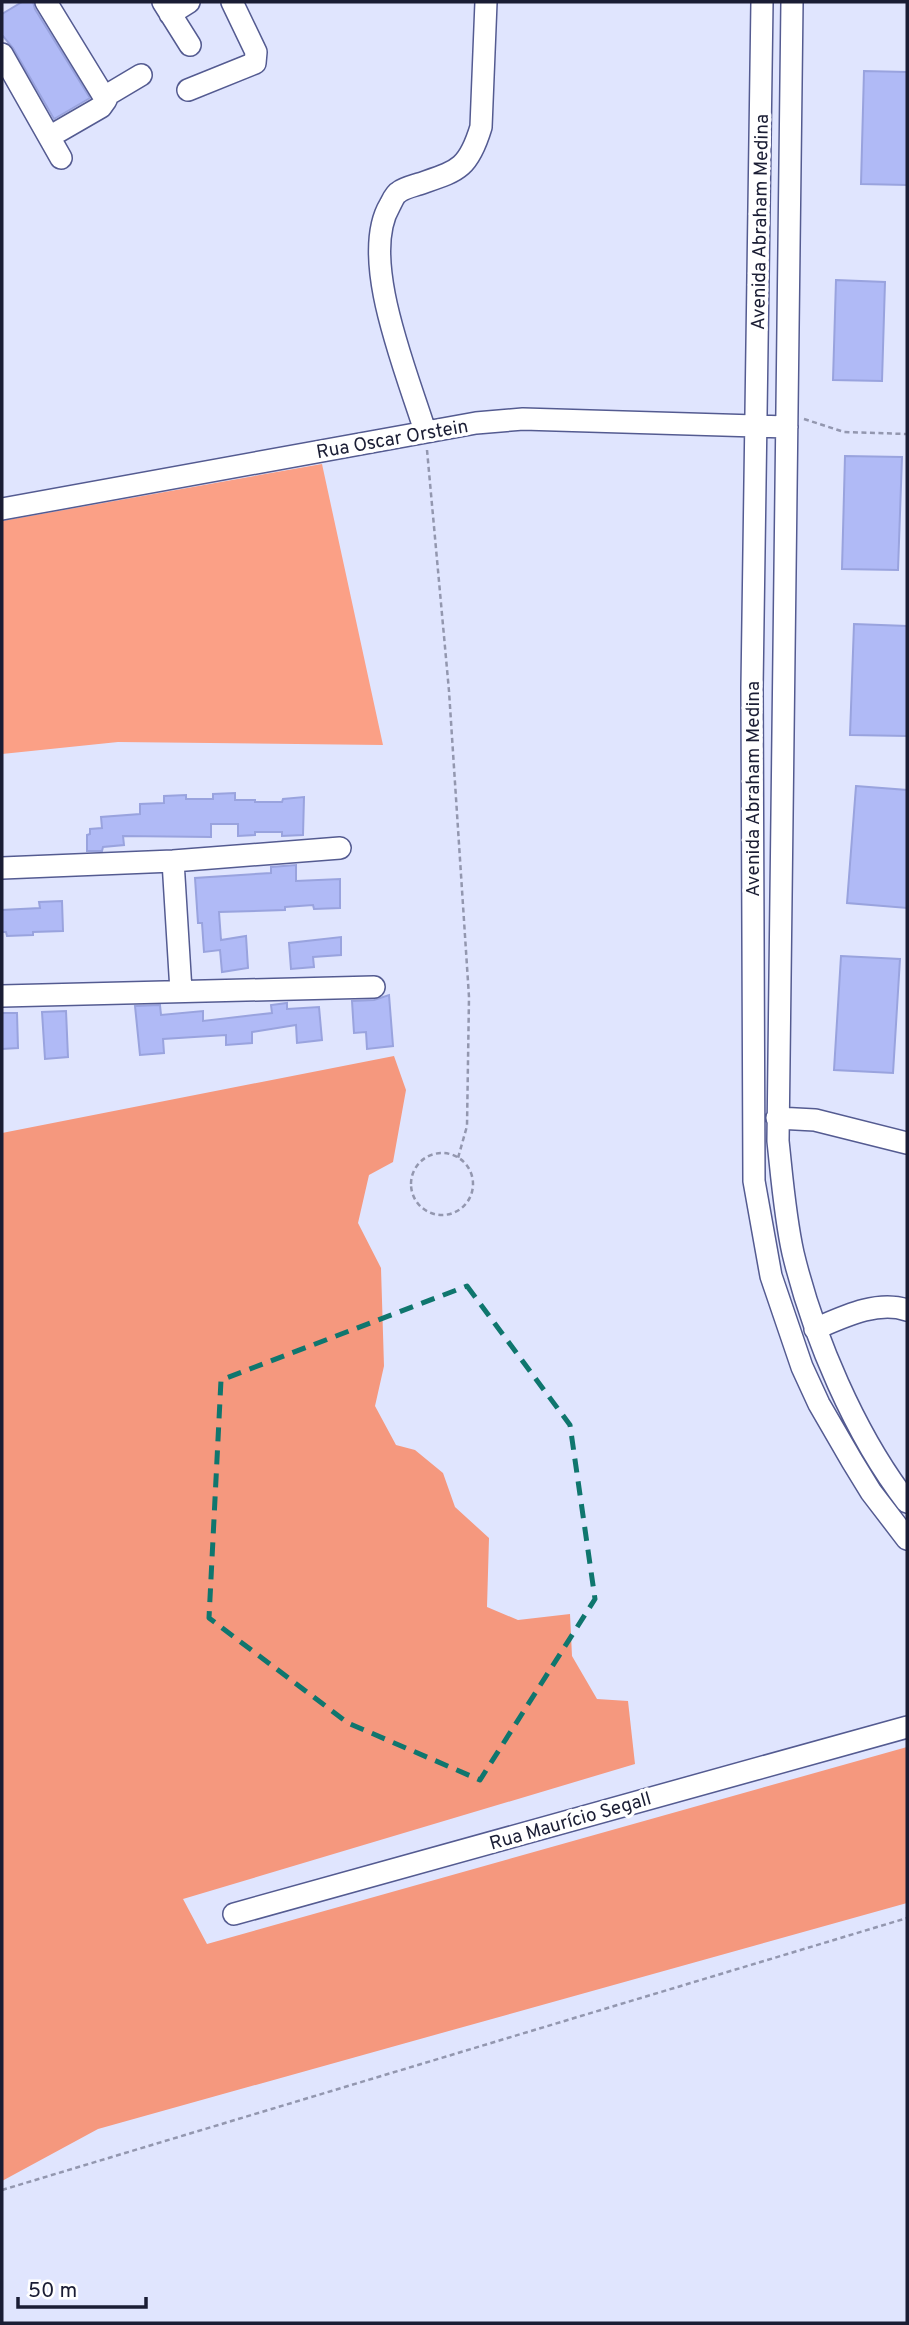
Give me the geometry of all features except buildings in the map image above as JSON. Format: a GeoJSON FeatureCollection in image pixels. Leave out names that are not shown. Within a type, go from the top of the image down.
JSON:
{"type":"FeatureCollection","features":[{"type":"Feature","properties":{"kind":"street"},"geometry":{"type":"LineString","coordinates":[[46,2],[104,97],[105,103],[49,137]]}},
{"type":"Feature","properties":{"kind":"street"},"geometry":{"type":"LineString","coordinates":[[189,2],[166,8],[190,45]]}},
{"type":"Feature","properties":{"kind":"street"},"geometry":{"type":"LineString","coordinates":[[188,90],[255,63],[256,51],[232,2]]}},
{"type":"Feature","properties":{"kind":"street"},"geometry":{"type":"LineString","coordinates":[[425,431],[391,324],[381,277],[379,238],[386,212],[398,192],[454,172],[473,149],[481,127],[486,2]]}},
{"type":"Feature","properties":{"kind":"street","name":"Avenida Abraham Medina"},"geometry":{"type":"LineString","coordinates":[[762,2],[752,688],[754,1181],[771,1276],[802,1367],[819,1404],[871,1492],[907,1539]]}},
{"type":"Feature","properties":{"kind":"street","name":"Avenida Abraham Medina"},"geometry":{"type":"LineString","coordinates":[[792,2],[798,426],[780,948],[777,1118],[782,1179],[793,1252],[815,1329],[864,1435],[907,1502]]}},
{"type":"Feature","properties":{"kind":"street"},"geometry":{"type":"LineString","coordinates":[[2,54],[61,158]]}},
{"type":"Feature","properties":{"kind":"street"},"geometry":{"type":"LineString","coordinates":[[104,97],[141,75]]}},
{"type":"Feature","properties":{"kind":"street","name":"Rua Oscar Orstein"},"geometry":{"type":"LineString","coordinates":[[2,509],[476,423],[523,419],[798,426]]}},
{"type":"Feature","properties":{"kind":"street"},"geometry":{"type":"LineString","coordinates":[[2,868],[173,860],[340,848]]}},
{"type":"Feature","properties":{"kind":"street"},"geometry":{"type":"LineString","coordinates":[[173,860],[181,991]]}},
{"type":"Feature","properties":{"kind":"street"},"geometry":{"type":"LineString","coordinates":[[752,947],[764,957],[780,948]]}},
{"type":"Feature","properties":{"kind":"street"},"geometry":{"type":"LineString","coordinates":[[753,984],[757,978],[768,976],[774,979],[779,987]]}},
{"type":"Feature","properties":{"kind":"street"},"geometry":{"type":"LineString","coordinates":[[2,996],[374,987]]}},
{"type":"Feature","properties":{"kind":"street"},"geometry":{"type":"LineString","coordinates":[[777,1118],[815,1120],[907,1143]]}},
{"type":"Feature","properties":{"kind":"street"},"geometry":{"type":"LineString","coordinates":[[815,1329],[868,1309],[884,1306],[907,1310]]}},
{"type":"Feature","properties":{"kind":"street","name":"Rua Maurício Segall"},"geometry":{"type":"LineString","coordinates":[[234,1914],[907,1727]]}},
{"type":"Feature","properties":{"kind":"path"},"geometry":{"type":"LineString","coordinates":[[804,411],[798,426],[861,435],[907,434]]}},
{"type":"Feature","properties":{"kind":"path"},"geometry":{"type":"LineString","coordinates":[[425,431],[449,691],[469,997],[467,1126],[458,1158]]}},
{"type":"Feature","properties":{"kind":"path"},"geometry":{"type":"LineString","coordinates":[[447,1153],[458,1158],[467,1166],[472,1177],[472,1190],[468,1201],[459,1210],[448,1214],[436,1215],[425,1210],[416,1202],[411,1191],[411,1178],[416,1167],[435,1154],[447,1153]]}},
{"type":"Feature","properties":{"kind":"path"},"geometry":{"type":"LineString","coordinates":[[2,2190],[907,1918]]}},
{"type":"Feature","properties":{"kind":"highlighted area"},"geometry":{"type":"Polygon","coordinates":[[[467,1286],[570,1425],[595,1599],[480,1780],[348,1723],[209,1618],[221,1380],[467,1286]]]}},
{"type":"Feature","properties":{"kind":"shaded area"},"geometry":{"type":"Polygon","coordinates":[[[322,464],[383,745],[118,742],[2,754],[2,521],[322,464]]]}},
{"type":"Feature","properties":{"kind":"shaded area"},"geometry":{"type":"Polygon","coordinates":[[[394,1056],[406,1090],[393,1162],[369,1175],[358,1223],[381,1268],[384,1366],[375,1406],[396,1445],[415,1450],[443,1473],[455,1507],[489,1538],[487,1607],[518,1620],[570,1614],[572,1656],[597,1699],[628,1701],[635,1764],[183,1899],[207,1944],[907,1747],[907,1903],[98,2129],[2,2181],[2,1133],[394,1056]]]}}]}
